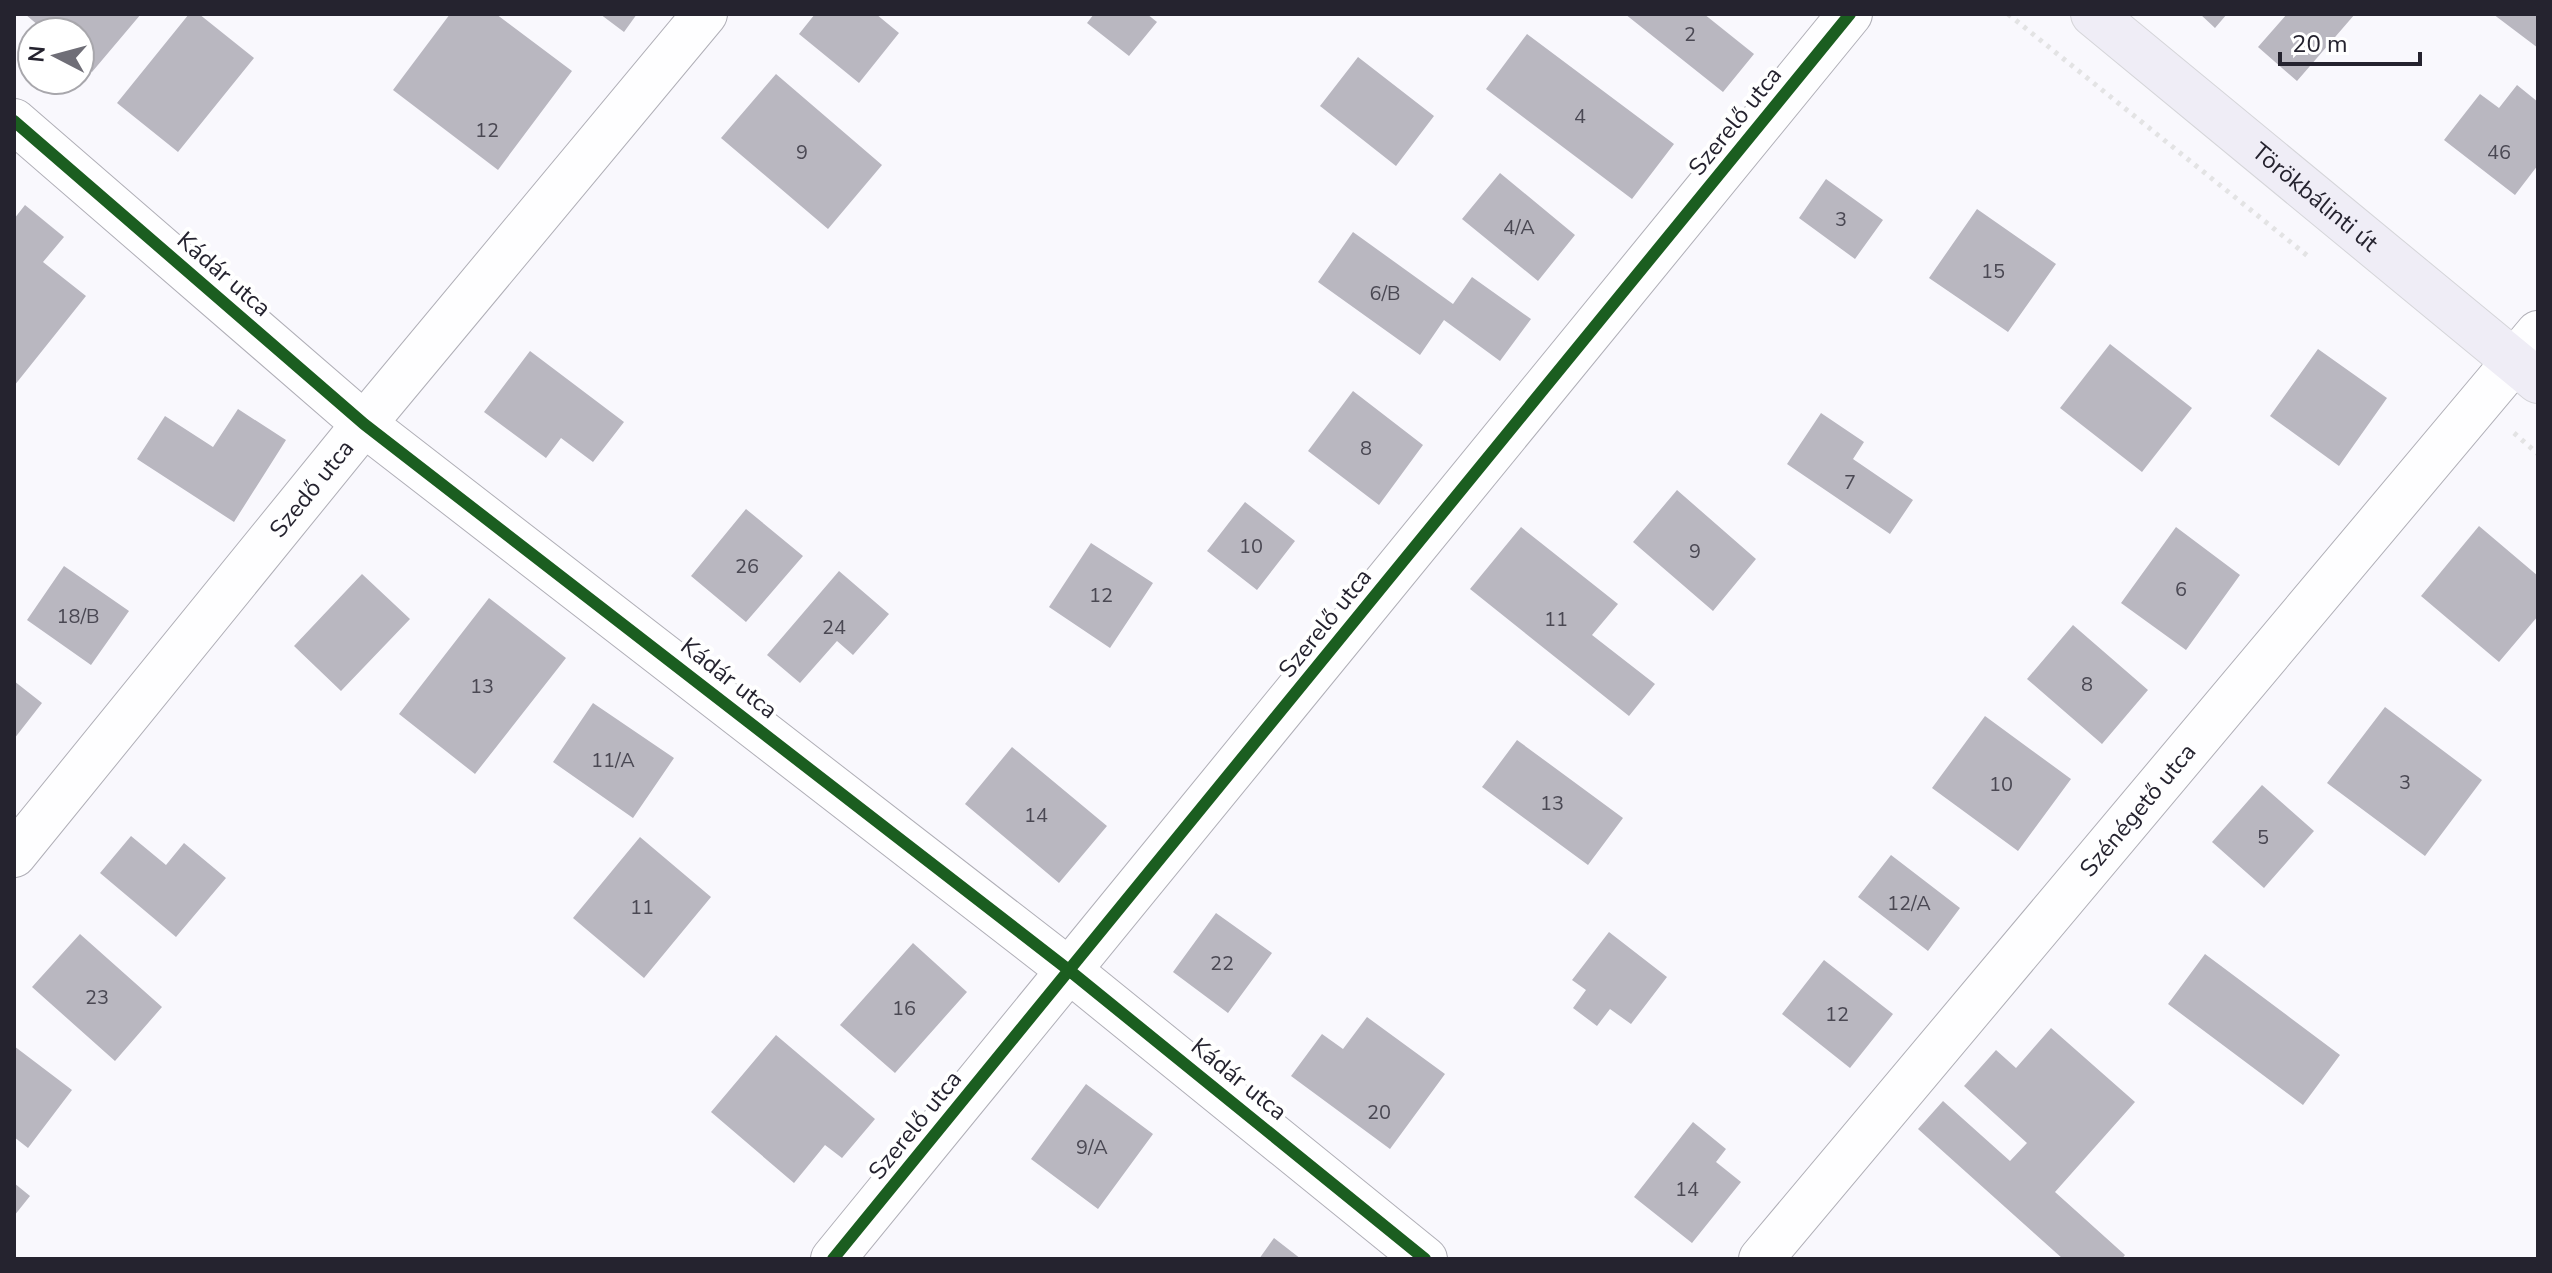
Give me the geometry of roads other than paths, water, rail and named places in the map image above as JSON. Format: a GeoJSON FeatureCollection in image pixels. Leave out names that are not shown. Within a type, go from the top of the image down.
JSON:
{"type":"FeatureCollection","features":[{"type":"Feature","properties":{"kind":"main road","name":"Törökbálinti út"},"geometry":{"type":"LineString","coordinates":[[2093,14],[2531,359]]}},
{"type":"Feature","properties":{"kind":"street","name":"Szedő utca"},"geometry":{"type":"LineString","coordinates":[[14,855],[364,424],[705,14]]}},
{"type":"Feature","properties":{"kind":"street","name":"Szerelő utca"},"geometry":{"type":"LineString","coordinates":[[833,1259],[1850,14]]}},
{"type":"Feature","properties":{"kind":"street","name":"Kádár utca"},"geometry":{"type":"LineString","coordinates":[[14,121],[364,424],[1070,971],[1425,1259]]}},
{"type":"Feature","properties":{"kind":"street","name":"Szénégető utca"},"geometry":{"type":"LineString","coordinates":[[1761,1259],[2531,359]]}}]}
